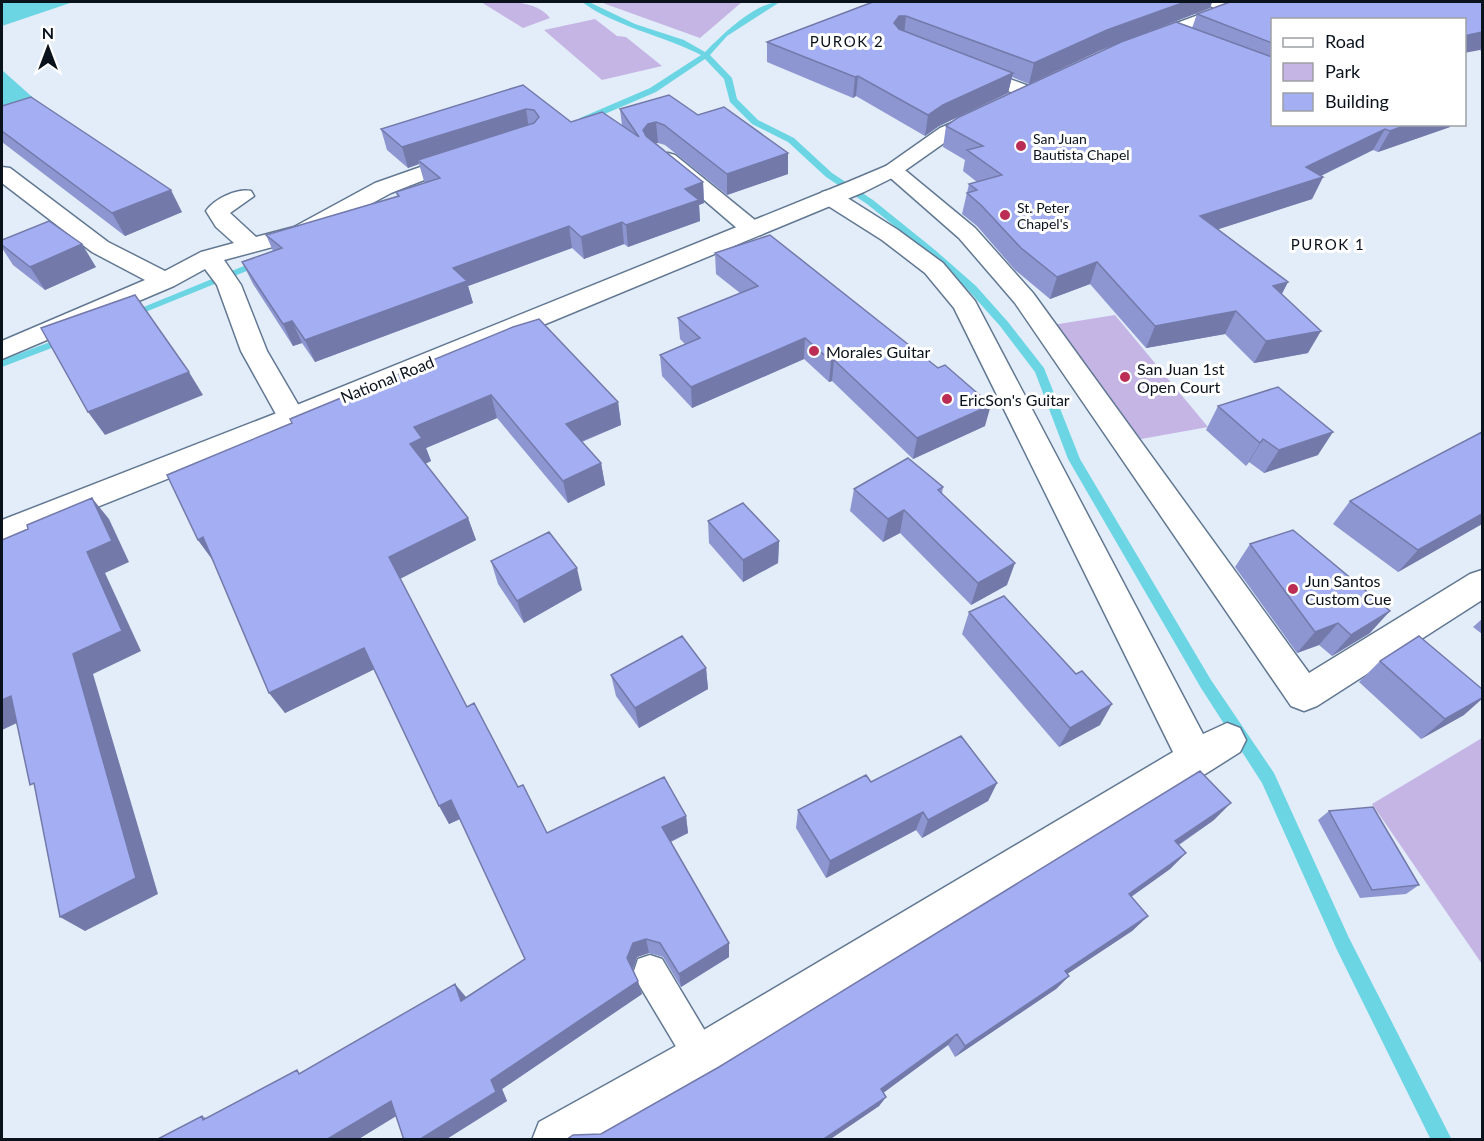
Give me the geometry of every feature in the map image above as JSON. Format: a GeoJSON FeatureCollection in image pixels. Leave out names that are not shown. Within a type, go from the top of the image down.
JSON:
{"type":"FeatureCollection","features":[{"type":"Feature","properties":{"kind":"street"},"geometry":{"type":"LineString","coordinates":[[1212,2],[1231,10]]}},
{"type":"Feature","properties":{"kind":"street"},"geometry":{"type":"LineString","coordinates":[[1128,48],[1231,10],[1272,2]]}},
{"type":"Feature","properties":{"kind":"street"},"geometry":{"type":"LineString","coordinates":[[1169,32],[1198,44]]}},
{"type":"Feature","properties":{"kind":"street"},"geometry":{"type":"LineString","coordinates":[[956,63],[1030,93]]}},
{"type":"Feature","properties":{"kind":"street","name":"National Road"},"geometry":{"type":"LineString","coordinates":[[2,533],[292,418],[841,193],[893,170],[947,132],[1049,84]]}},
{"type":"Feature","properties":{"kind":"street"},"geometry":{"type":"LineString","coordinates":[[2,351],[165,281],[219,271],[252,246],[302,232],[383,188],[484,151]]}},
{"type":"Feature","properties":{"kind":"street"},"geometry":{"type":"LineString","coordinates":[[657,151],[753,230]]}},
{"type":"Feature","properties":{"kind":"street"},"geometry":{"type":"LineString","coordinates":[[893,170],[967,233],[1024,298],[1304,695],[1482,583]]}},
{"type":"Feature","properties":{"kind":"street"},"geometry":{"type":"LineString","coordinates":[[2,173],[100,247],[165,281]]}},
{"type":"Feature","properties":{"kind":"street"},"geometry":{"type":"LineString","coordinates":[[557,1140],[702,1058],[1212,749],[966,306],[934,268],[890,235],[841,193]]}},
{"type":"Feature","properties":{"kind":"street"},"geometry":{"type":"LineString","coordinates":[[243,196],[217,212],[224,222],[252,246]]}},
{"type":"Feature","properties":{"kind":"street"},"geometry":{"type":"LineString","coordinates":[[219,271],[254,351],[292,418]]}},
{"type":"Feature","properties":{"kind":"lane"},"geometry":{"type":"LineString","coordinates":[[650,972],[702,1058]]}},
{"type":"Feature","properties":{"kind":"green space"},"geometry":{"type":"Polygon","coordinates":[[[481,2],[510,2],[529,5],[544,12],[550,18],[523,28],[481,2]]]}},
{"type":"Feature","properties":{"kind":"green space"},"geometry":{"type":"Polygon","coordinates":[[[600,2],[742,2],[700,38],[600,2]]]}},
{"type":"Feature","properties":{"kind":"green space"},"geometry":{"type":"Polygon","coordinates":[[[595,19],[617,36],[626,37],[662,66],[602,80],[544,30],[595,19]]]}},
{"type":"Feature","properties":{"kind":"green space","name":"San Juan 1st Open Court"},"geometry":{"type":"Polygon","coordinates":[[[1115,315],[1208,427],[1130,441],[1046,326],[1115,315]]]}},
{"type":"Feature","properties":{"kind":"green space"},"geometry":{"type":"Polygon","coordinates":[[[1482,738],[1482,964],[1372,804],[1482,738]]]}},
{"type":"Feature","properties":{"kind":"water"},"geometry":{"type":"Polygon","coordinates":[[[2,2],[73,2],[2,26],[2,2]]]}},
{"type":"Feature","properties":{"kind":"water"},"geometry":{"type":"Polygon","coordinates":[[[2,70],[49,112],[2,125],[2,70]]]}},
{"type":"Feature","properties":{"kind":"building"},"geometry":{"type":"Polygon","coordinates":[[[873,2],[1185,2],[1107,30],[1034,63],[906,16],[899,16],[894,23],[899,29],[1013,73],[943,105],[928,115],[858,76],[855,77],[767,42],[873,2]]]}},
{"type":"Feature","properties":{"kind":"building"},"geometry":{"type":"Polygon","coordinates":[[[1230,2],[1482,2],[1482,32],[1466,36],[1466,18],[1271,18],[1271,43],[1197,14],[1230,2]]]}},
{"type":"Feature","properties":{"kind":"building"},"geometry":{"type":"Polygon","coordinates":[[[1176,22],[1271,57],[1271,126],[1404,126],[1390,131],[1385,129],[1306,167],[1323,177],[1200,216],[1288,282],[1273,286],[1321,331],[1266,341],[1236,311],[1155,326],[1097,262],[1057,277],[1021,248],[967,193],[977,190],[969,184],[1002,175],[967,150],[983,146],[946,126],[959,117],[1121,42],[1176,22]]]}},
{"type":"Feature","properties":{"kind":"building"},"geometry":{"type":"Polygon","coordinates":[[[523,85],[571,122],[602,112],[639,137],[620,109],[669,95],[698,115],[724,107],[788,153],[727,174],[664,125],[656,122],[648,124],[643,130],[646,136],[703,182],[685,189],[699,200],[626,225],[622,222],[581,237],[569,226],[453,268],[467,281],[305,340],[292,321],[283,324],[242,262],[282,248],[266,235],[399,196],[396,192],[440,178],[418,160],[534,123],[539,117],[534,110],[526,109],[402,147],[381,129],[523,85]]]}},
{"type":"Feature","properties":{"kind":"building"},"geometry":{"type":"Polygon","coordinates":[[[31,97],[171,190],[112,213],[2,131],[2,106],[31,97]]]}},
{"type":"Feature","properties":{"kind":"building"},"geometry":{"type":"Polygon","coordinates":[[[49,221],[82,244],[30,267],[2,245],[2,240],[49,221]]]}},
{"type":"Feature","properties":{"kind":"building"},"geometry":{"type":"Polygon","coordinates":[[[770,235],[938,368],[945,365],[991,405],[917,438],[834,360],[831,361],[805,338],[691,387],[660,355],[700,338],[678,318],[758,286],[715,253],[770,235]]]}},
{"type":"Feature","properties":{"kind":"building"},"geometry":{"type":"Polygon","coordinates":[[[135,295],[189,372],[88,412],[41,328],[135,295]]]}},
{"type":"Feature","properties":{"kind":"building"},"geometry":{"type":"Polygon","coordinates":[[[539,319],[618,402],[566,424],[601,463],[563,481],[491,395],[414,427],[422,438],[410,444],[468,518],[389,557],[467,707],[474,703],[518,787],[523,785],[547,833],[664,777],[686,816],[662,827],[729,943],[679,974],[660,943],[646,939],[633,943],[627,958],[638,981],[491,1080],[496,1092],[419,1140],[404,1140],[391,1101],[326,1140],[156,1140],[202,1116],[203,1120],[297,1070],[299,1074],[455,984],[461,1001],[525,959],[451,800],[439,806],[364,648],[269,693],[203,537],[198,540],[167,475],[292,423],[290,419],[513,327],[539,319]]]}},
{"type":"Feature","properties":{"kind":"building"},"geometry":{"type":"Polygon","coordinates":[[[1278,387],[1333,432],[1279,450],[1263,439],[1260,443],[1218,406],[1278,387]]]}},
{"type":"Feature","properties":{"kind":"building"},"geometry":{"type":"Polygon","coordinates":[[[1482,432],[1482,514],[1418,550],[1350,501],[1482,432]]]}},
{"type":"Feature","properties":{"kind":"building"},"geometry":{"type":"Polygon","coordinates":[[[908,458],[943,487],[938,490],[1015,563],[978,583],[904,510],[888,519],[854,489],[908,458]]]}},
{"type":"Feature","properties":{"kind":"building"},"geometry":{"type":"Polygon","coordinates":[[[92,498],[112,541],[87,552],[122,631],[73,654],[136,878],[60,917],[34,783],[30,785],[11,696],[2,700],[2,540],[28,529],[27,525],[92,498]]]}},
{"type":"Feature","properties":{"kind":"building"},"geometry":{"type":"Polygon","coordinates":[[[743,503],[779,541],[743,560],[708,521],[743,503]]]}},
{"type":"Feature","properties":{"kind":"building"},"geometry":{"type":"Polygon","coordinates":[[[1293,530],[1390,611],[1351,635],[1338,623],[1315,632],[1250,544],[1293,530]]]}},
{"type":"Feature","properties":{"kind":"building"},"geometry":{"type":"Polygon","coordinates":[[[549,532],[577,568],[517,601],[491,561],[549,532]]]}},
{"type":"Feature","properties":{"kind":"building"},"geometry":{"type":"Polygon","coordinates":[[[1004,596],[1076,674],[1082,671],[1112,704],[1070,728],[969,612],[1004,596]]]}},
{"type":"Feature","properties":{"kind":"building"},"geometry":{"type":"Polygon","coordinates":[[[682,636],[706,668],[635,708],[611,675],[682,636]]]}},
{"type":"Feature","properties":{"kind":"building"},"geometry":{"type":"Polygon","coordinates":[[[1419,636],[1482,689],[1482,698],[1445,719],[1380,661],[1419,636]]]}},
{"type":"Feature","properties":{"kind":"building"},"geometry":{"type":"Polygon","coordinates":[[[961,736],[997,783],[928,820],[923,812],[830,861],[798,810],[866,775],[871,782],[961,736]]]}},
{"type":"Feature","properties":{"kind":"building"},"geometry":{"type":"Polygon","coordinates":[[[1200,771],[1231,803],[1175,841],[1186,853],[1129,894],[1148,916],[1065,971],[1069,976],[965,1046],[957,1034],[881,1089],[886,1097],[822,1140],[566,1140],[573,1135],[601,1134],[719,1067],[1200,771]]]}},
{"type":"Feature","properties":{"kind":"building"},"geometry":{"type":"Polygon","coordinates":[[[1373,807],[1419,885],[1372,890],[1329,811],[1373,807]]]}},
{"type":"Feature","properties":{"kind":"waterway"},"geometry":{"type":"LineString","coordinates":[[585,2],[633,25],[681,42],[706,55]]}},
{"type":"Feature","properties":{"kind":"waterway"},"geometry":{"type":"LineString","coordinates":[[706,55],[725,35],[760,10],[777,2]]}},
{"type":"Feature","properties":{"kind":"waterway"},"geometry":{"type":"LineString","coordinates":[[583,120],[653,90],[706,55]]}},
{"type":"Feature","properties":{"kind":"waterway"},"geometry":{"type":"LineString","coordinates":[[706,55],[728,78],[733,100],[755,122],[791,140],[829,175],[870,202],[932,252],[972,288],[1004,324],[1040,371],[1074,459],[1206,684],[1268,778],[1343,944],[1442,1140]]}},
{"type":"Feature","properties":{"kind":"waterway"},"geometry":{"type":"LineString","coordinates":[[129,315],[261,262]]}},
{"type":"Feature","properties":{"kind":"waterway"},"geometry":{"type":"LineString","coordinates":[[2,364],[66,339]]}},
{"type":"Feature","properties":{"kind":"place","name":"San Juan Bautista Chapel"},"geometry":{"type":"Point","coordinates":[1021,146]}},
{"type":"Feature","properties":{"kind":"place","name":"St. Peter Chapel's"},"geometry":{"type":"Point","coordinates":[1005,215]}},
{"type":"Feature","properties":{"kind":"place","name":"Morales Guitar"},"geometry":{"type":"Point","coordinates":[814,351]}},
{"type":"Feature","properties":{"kind":"place","name":"San Juan 1st Open Court"},"geometry":{"type":"Point","coordinates":[1125,377]}},
{"type":"Feature","properties":{"kind":"place","name":"EricSon's Guitar"},"geometry":{"type":"Point","coordinates":[947,399]}},
{"type":"Feature","properties":{"kind":"place","name":"Jun Santos Custom Cue"},"geometry":{"type":"Point","coordinates":[1293,589]}},
{"type":"Feature","properties":{"kind":"district","name":"PUROK 2"},"geometry":{"type":"Point","coordinates":[847,41]}},
{"type":"Feature","properties":{"kind":"district","name":"PUROK 1"},"geometry":{"type":"Point","coordinates":[1328,244]}}]}
